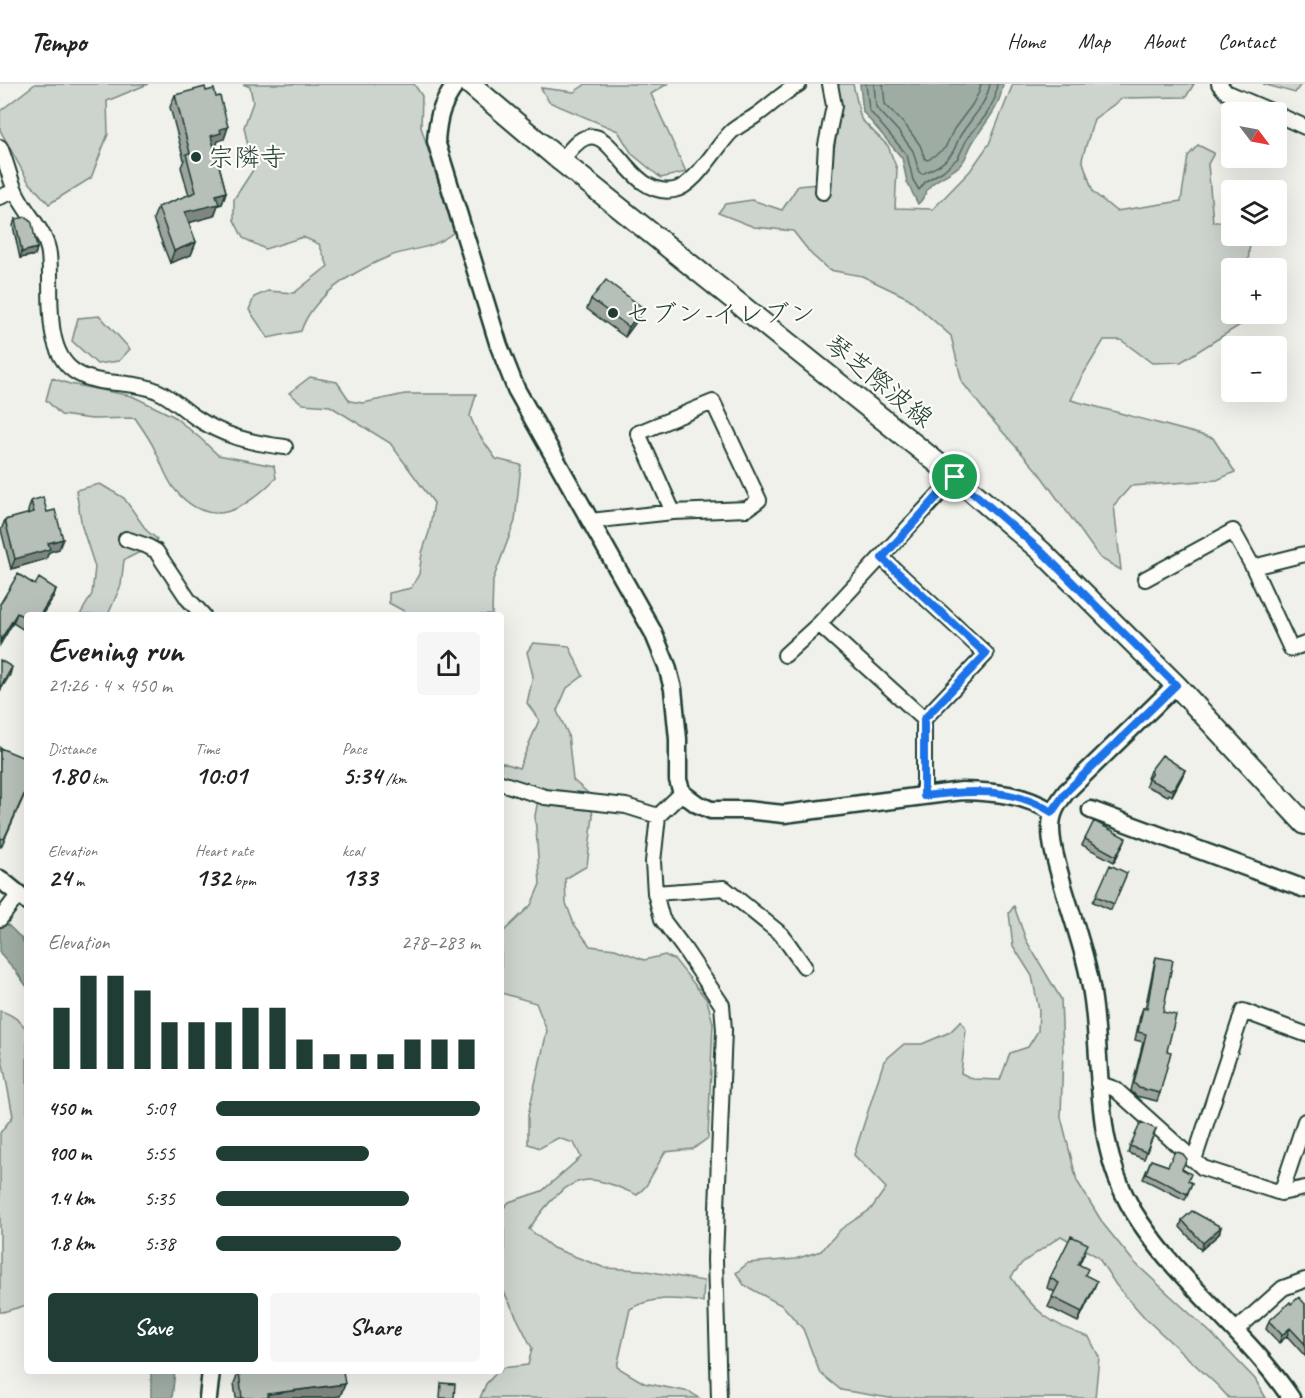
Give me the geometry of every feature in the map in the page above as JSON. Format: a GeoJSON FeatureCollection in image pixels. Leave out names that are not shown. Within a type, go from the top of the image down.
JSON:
{"type":"FeatureCollection","features":[{"type":"Feature","properties":{"kind":"main road","name":"琴芝際波線"},"geometry":{"type":"LineString","coordinates":[[470,84],[561,161],[955,477],[1041,551],[1176,685],[1305,824]]}},
{"type":"Feature","properties":{"kind":"street"},"geometry":{"type":"LineString","coordinates":[[456,84],[444,100],[438,118],[436,141],[500,346],[516,389],[653,632],[666,666],[676,712],[678,780],[682,793],[697,804],[711,810],[746,810],[784,814],[962,791],[990,791],[1027,799],[1052,812]]}},
{"type":"Feature","properties":{"kind":"street"},"geometry":{"type":"LineString","coordinates":[[561,161],[581,140],[595,136],[606,142],[645,184],[655,189],[676,190],[692,178],[732,131],[799,84]]}},
{"type":"Feature","properties":{"kind":"street"},"geometry":{"type":"LineString","coordinates":[[823,192],[826,146],[834,106],[830,84]]}},
{"type":"Feature","properties":{"kind":"street"},"geometry":{"type":"LineString","coordinates":[[1219,84],[1226,92],[1249,102]]}},
{"type":"Feature","properties":{"kind":"street"},"geometry":{"type":"LineString","coordinates":[[1287,119],[1305,128]]}},
{"type":"Feature","properties":{"kind":"street"},"geometry":{"type":"LineString","coordinates":[[0,147],[15,191],[40,230],[48,251],[53,334],[59,356],[73,371],[89,378],[143,386],[159,392],[225,435],[259,444],[285,447]]}},
{"type":"Feature","properties":{"kind":"street"},"geometry":{"type":"LineString","coordinates":[[0,197],[15,191]]}},
{"type":"Feature","properties":{"kind":"street"},"geometry":{"type":"LineString","coordinates":[[590,521],[674,512],[747,509],[759,500],[713,402],[639,433],[674,512]]}},
{"type":"Feature","properties":{"kind":"street"},"geometry":{"type":"LineString","coordinates":[[785,655],[819,624],[955,477]]}},
{"type":"Feature","properties":{"kind":"street"},"geometry":{"type":"LineString","coordinates":[[1145,579],[1233,531],[1253,567],[1291,649],[1305,644]]}},
{"type":"Feature","properties":{"kind":"street"},"geometry":{"type":"LineString","coordinates":[[126,539],[156,551],[188,600],[200,612]]}},
{"type":"Feature","properties":{"kind":"street"},"geometry":{"type":"LineString","coordinates":[[1253,567],[1305,554]]}},
{"type":"Feature","properties":{"kind":"street"},"geometry":{"type":"LineString","coordinates":[[882,558],[986,654],[924,719],[924,796]]}},
{"type":"Feature","properties":{"kind":"street"},"geometry":{"type":"LineString","coordinates":[[819,624],[924,719]]}},
{"type":"Feature","properties":{"kind":"street"},"geometry":{"type":"LineString","coordinates":[[1176,685],[1066,792],[1052,812],[1051,829],[1054,851],[1093,1000],[1098,1083],[1104,1132],[1112,1162],[1132,1210],[1168,1258],[1235,1331],[1291,1398]]}},
{"type":"Feature","properties":{"kind":"street"},"geometry":{"type":"LineString","coordinates":[[504,784],[545,797],[626,806],[658,816]]}},
{"type":"Feature","properties":{"kind":"street"},"geometry":{"type":"LineString","coordinates":[[682,793],[658,816],[653,862],[655,893],[662,919],[684,947],[722,1005],[724,1030],[715,1259],[719,1398]]}},
{"type":"Feature","properties":{"kind":"street"},"geometry":{"type":"LineString","coordinates":[[1091,810],[1305,889]]}},
{"type":"Feature","properties":{"kind":"street"},"geometry":{"type":"LineString","coordinates":[[0,879],[19,899],[0,919]]}},
{"type":"Feature","properties":{"kind":"street"},"geometry":{"type":"LineString","coordinates":[[655,893],[724,888],[782,935],[804,966]]}},
{"type":"Feature","properties":{"kind":"street"},"geometry":{"type":"LineString","coordinates":[[1191,1159],[1196,1154],[1243,1011],[1305,1034]]}},
{"type":"Feature","properties":{"kind":"street"},"geometry":{"type":"LineString","coordinates":[[1098,1083],[1115,1089],[1203,1168],[1281,1193],[1305,1188]]}},
{"type":"Feature","properties":{"kind":"street"},"geometry":{"type":"LineString","coordinates":[[1281,1193],[1305,1120]]}},
{"type":"Feature","properties":{"kind":"street"},"geometry":{"type":"LineString","coordinates":[[1235,1331],[1283,1288],[1305,1280]]}},
{"type":"Feature","properties":{"kind":"street"},"geometry":{"type":"LineString","coordinates":[[208,1398],[211,1374]]}},
{"type":"Feature","properties":{"kind":"shaded area"},"geometry":{"type":"Polygon","coordinates":[[[35,84],[148,84],[107,101],[108,134],[91,178],[49,204],[28,181],[0,130],[0,111],[35,84]]]}},
{"type":"Feature","properties":{"kind":"shaded area"},"geometry":{"type":"Polygon","coordinates":[[[243,84],[414,84],[422,96],[421,127],[454,232],[438,243],[388,257],[362,269],[325,295],[307,318],[301,331],[268,338],[249,310],[254,297],[268,291],[294,293],[328,266],[319,244],[303,237],[265,249],[243,238],[234,220],[234,199],[253,170],[244,127],[253,102],[250,87],[243,84]]]}},
{"type":"Feature","properties":{"kind":"shaded area"},"geometry":{"type":"Polygon","coordinates":[[[586,84],[667,84],[651,94],[686,172],[661,178],[632,154],[618,131],[549,102],[541,88],[574,92],[586,84]]]}},
{"type":"Feature","properties":{"kind":"shaded area"},"geometry":{"type":"Polygon","coordinates":[[[834,84],[853,84],[861,119],[888,146],[897,169],[895,208],[933,209],[970,171],[989,144],[1013,84],[1194,84],[1186,97],[1123,98],[1094,119],[1082,159],[1093,192],[1116,211],[1181,201],[1188,156],[1198,145],[1214,153],[1208,164],[1213,222],[1221,222],[1221,246],[1250,246],[1249,258],[1221,258],[1221,324],[1240,325],[1181,362],[1152,363],[1121,340],[1104,340],[1081,378],[1071,400],[1213,438],[1235,472],[1217,480],[1131,486],[1114,505],[1121,570],[1100,558],[1039,473],[962,382],[951,336],[908,298],[862,276],[829,270],[812,255],[793,231],[754,227],[718,213],[725,204],[752,200],[782,210],[798,186],[828,183],[840,116],[834,84]]]}},
{"type":"Feature","properties":{"kind":"shaded area"},"geometry":{"type":"Polygon","coordinates":[[[1263,84],[1301,84],[1295,93],[1263,84]]]}},
{"type":"Feature","properties":{"kind":"shaded area"},"geometry":{"type":"Polygon","coordinates":[[[100,316],[130,349],[119,361],[97,364],[72,341],[78,318],[100,316]]]}},
{"type":"Feature","properties":{"kind":"shaded area"},"geometry":{"type":"Polygon","coordinates":[[[310,377],[337,382],[350,401],[363,403],[405,394],[476,394],[470,416],[477,432],[496,459],[521,465],[515,521],[493,580],[492,612],[406,612],[389,603],[389,593],[411,588],[419,574],[434,503],[390,443],[330,406],[303,404],[289,393],[310,377]]]}},
{"type":"Feature","properties":{"kind":"shaded area"},"geometry":{"type":"Polygon","coordinates":[[[52,378],[70,384],[132,396],[173,416],[218,455],[274,466],[276,478],[240,507],[228,512],[202,511],[189,503],[172,487],[151,442],[135,418],[92,419],[61,415],[46,400],[52,378]]]}},
{"type":"Feature","properties":{"kind":"shaded area"},"geometry":{"type":"Polygon","coordinates":[[[100,484],[124,498],[147,531],[157,539],[148,552],[138,553],[124,560],[121,585],[109,612],[82,612],[92,594],[95,567],[82,527],[76,490],[100,484]]]}},
{"type":"Feature","properties":{"kind":"shaded area"},"geometry":{"type":"Polygon","coordinates":[[[533,643],[569,646],[583,676],[567,688],[557,711],[568,734],[573,780],[589,794],[593,816],[587,866],[565,879],[566,903],[574,924],[590,946],[615,949],[644,960],[665,955],[675,960],[707,1000],[713,1023],[708,1138],[693,1149],[665,1152],[646,1186],[637,1195],[597,1181],[581,1181],[572,1184],[555,1197],[529,1229],[553,1248],[605,1268],[641,1270],[704,1281],[703,1302],[657,1300],[630,1309],[617,1367],[644,1383],[690,1392],[699,1398],[480,1398],[486,1384],[495,1374],[504,1374],[504,1368],[528,1365],[532,1348],[504,1292],[504,1208],[509,1202],[542,1191],[581,1157],[574,1143],[558,1138],[540,1148],[528,1144],[528,1115],[547,1031],[536,1003],[504,994],[504,931],[531,905],[540,884],[535,816],[540,789],[504,779],[504,763],[519,768],[539,720],[527,703],[533,676],[527,652],[533,643]]]}},
{"type":"Feature","properties":{"kind":"shaded area"},"geometry":{"type":"Polygon","coordinates":[[[1014,906],[1026,940],[1061,999],[1063,1050],[1061,1117],[1077,1181],[1104,1225],[1134,1262],[1212,1334],[1255,1379],[1266,1398],[1229,1398],[1146,1319],[1116,1285],[1098,1257],[1061,1236],[1022,1263],[1011,1277],[1035,1308],[1053,1322],[1089,1337],[1099,1357],[1095,1398],[889,1398],[841,1390],[820,1373],[803,1329],[783,1306],[744,1285],[736,1273],[748,1263],[795,1259],[821,1251],[841,1229],[871,1209],[886,1188],[854,1155],[884,1061],[904,1044],[922,1044],[950,1032],[961,1021],[966,1030],[961,1073],[973,1079],[1000,1080],[1010,1053],[1028,1047],[1038,1031],[1039,1010],[1032,976],[1013,946],[1009,913],[1014,906]]]}},
{"type":"Feature","properties":{"kind":"shaded area"},"geometry":{"type":"Polygon","coordinates":[[[0,1011],[16,1018],[24,1027],[24,1306],[3,1312],[0,1312],[0,1133],[13,1116],[0,1048],[0,1011]]]}},
{"type":"Feature","properties":{"kind":"water"},"geometry":{"type":"Polygon","coordinates":[[[860,84],[1003,84],[995,108],[973,142],[964,161],[931,185],[918,204],[907,182],[902,158],[863,112],[860,84]]]}},
{"type":"Feature","properties":{"kind":"water"},"geometry":{"type":"Polygon","coordinates":[[[0,917],[24,943],[24,983],[15,970],[0,953],[0,917]]]}},
{"type":"Feature","properties":{"kind":"water"},"geometry":{"type":"Polygon","coordinates":[[[151,1374],[175,1374],[172,1398],[151,1398],[151,1374]]]}},
{"type":"Feature","properties":{"kind":"building"},"geometry":{"type":"Polygon","coordinates":[[[205,87],[206,91],[214,89],[216,97],[220,96],[228,127],[220,129],[221,133],[211,136],[226,192],[216,195],[219,204],[185,212],[196,242],[174,251],[158,207],[196,192],[186,154],[190,153],[175,95],[205,87]]]}},
{"type":"Feature","properties":{"kind":"building"},"geometry":{"type":"Polygon","coordinates":[[[27,217],[32,223],[37,248],[22,252],[15,219],[27,217]]]}},
{"type":"Feature","properties":{"kind":"building"},"geometry":{"type":"Polygon","coordinates":[[[606,280],[643,308],[629,327],[591,299],[606,280]]]}},
{"type":"Feature","properties":{"kind":"building"},"geometry":{"type":"Polygon","coordinates":[[[43,497],[47,512],[55,510],[63,539],[48,543],[50,549],[15,559],[5,520],[34,512],[31,501],[43,497]]]}},
{"type":"Feature","properties":{"kind":"building"},"geometry":{"type":"Polygon","coordinates":[[[18,574],[35,585],[39,578],[56,589],[42,612],[24,612],[24,617],[17,613],[0,641],[0,604],[18,574]]]}},
{"type":"Feature","properties":{"kind":"building"},"geometry":{"type":"Polygon","coordinates":[[[0,660],[12,667],[0,688],[0,660]]]}},
{"type":"Feature","properties":{"kind":"building"},"geometry":{"type":"Polygon","coordinates":[[[0,748],[24,758],[24,795],[4,839],[0,838],[0,748]]]}},
{"type":"Feature","properties":{"kind":"building"},"geometry":{"type":"Polygon","coordinates":[[[1162,755],[1185,770],[1174,789],[1171,790],[1148,779],[1152,773],[1150,771],[1162,755]]]}},
{"type":"Feature","properties":{"kind":"building"},"geometry":{"type":"Polygon","coordinates":[[[1094,821],[1126,838],[1116,856],[1085,839],[1094,821]]]}},
{"type":"Feature","properties":{"kind":"building"},"geometry":{"type":"Polygon","coordinates":[[[1110,865],[1127,873],[1114,904],[1096,896],[1110,865]]]}},
{"type":"Feature","properties":{"kind":"building"},"geometry":{"type":"Polygon","coordinates":[[[1156,957],[1173,960],[1163,1012],[1176,1015],[1167,1051],[1171,1052],[1160,1093],[1139,1088],[1134,1083],[1146,1034],[1138,1032],[1143,1008],[1147,1009],[1156,957]]]}},
{"type":"Feature","properties":{"kind":"building"},"geometry":{"type":"Polygon","coordinates":[[[1141,1122],[1156,1129],[1146,1152],[1130,1146],[1141,1122]]]}},
{"type":"Feature","properties":{"kind":"building"},"geometry":{"type":"Polygon","coordinates":[[[1175,1151],[1183,1154],[1187,1159],[1182,1169],[1191,1174],[1188,1181],[1192,1183],[1187,1194],[1146,1173],[1151,1160],[1168,1166],[1175,1151]]]}},
{"type":"Feature","properties":{"kind":"building"},"geometry":{"type":"Polygon","coordinates":[[[1192,1211],[1221,1227],[1203,1243],[1182,1220],[1192,1211]]]}},
{"type":"Feature","properties":{"kind":"building"},"geometry":{"type":"Polygon","coordinates":[[[1071,1236],[1088,1244],[1078,1264],[1088,1269],[1085,1275],[1097,1281],[1082,1312],[1052,1297],[1059,1283],[1050,1278],[1071,1236]]]}},
{"type":"Feature","properties":{"kind":"building"},"geometry":{"type":"Polygon","coordinates":[[[1299,1297],[1305,1304],[1305,1344],[1290,1328],[1282,1335],[1269,1321],[1299,1297]]]}},
{"type":"Feature","properties":{"kind":"building"},"geometry":{"type":"Polygon","coordinates":[[[239,1374],[343,1374],[345,1384],[268,1394],[268,1398],[242,1398],[239,1374]]]}},
{"type":"Feature","properties":{"kind":"building"},"geometry":{"type":"Polygon","coordinates":[[[441,1383],[455,1384],[454,1398],[440,1398],[441,1383]]]}},
{"type":"Feature","properties":{"kind":"place","name":"宗隣寺"},"geometry":{"type":"Point","coordinates":[196,157]}},
{"type":"Feature","properties":{"kind":"place","name":"セブン-イレブン"},"geometry":{"type":"Point","coordinates":[613,313]}},
{"type":"Feature","properties":{"kind":"route"},"geometry":{"type":"LineString","coordinates":[[955,477],[1041,551],[1176,685],[1066,792],[1052,812],[1027,799],[990,791],[962,791],[924,796],[924,719],[986,654],[882,558],[955,477]]}}]}
